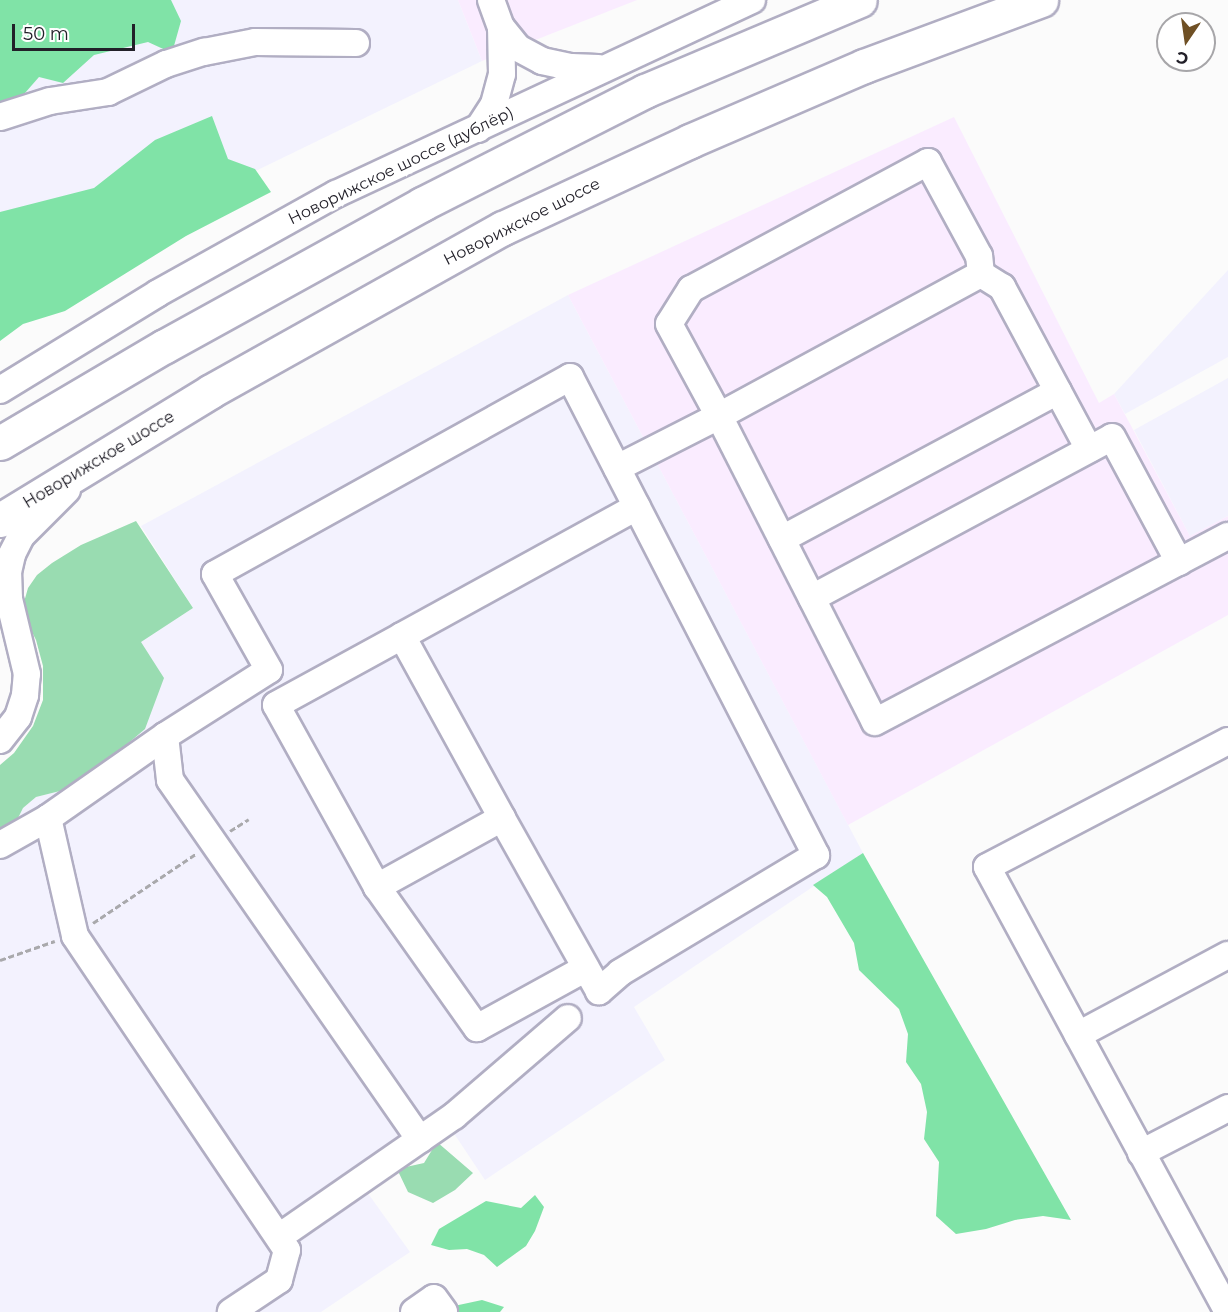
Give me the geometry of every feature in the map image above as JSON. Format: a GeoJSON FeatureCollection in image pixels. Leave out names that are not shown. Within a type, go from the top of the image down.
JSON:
{"type":"FeatureCollection","features":[{"type":"Feature","properties":{"kind":"highway"},"geometry":{"type":"LineString","coordinates":[[0,443],[165,346],[422,204],[645,90],[860,0]]}},
{"type":"Feature","properties":{"kind":"highway","name":"Новорижское шоссе"},"geometry":{"type":"LineString","coordinates":[[0,520],[211,391],[503,228],[690,141],[854,70],[1041,0]]}},
{"type":"Feature","properties":{"kind":"street"},"geometry":{"type":"LineString","coordinates":[[491,0],[501,27],[518,48],[542,61],[571,67],[602,68]]}},
{"type":"Feature","properties":{"kind":"street","name":"Новорижское шоссе (дублёр)"},"geometry":{"type":"LineString","coordinates":[[5,383],[158,292],[336,194],[752,0]]}},
{"type":"Feature","properties":{"kind":"street"},"geometry":{"type":"LineString","coordinates":[[478,129],[494,104],[502,74],[501,27]]}},
{"type":"Feature","properties":{"kind":"street"},"geometry":{"type":"LineString","coordinates":[[0,117],[50,101],[108,92],[166,64],[204,52],[255,42],[356,43]]}},
{"type":"Feature","properties":{"kind":"street"},"geometry":{"type":"LineString","coordinates":[[981,274],[979,256],[928,162],[691,289],[669,324],[719,416],[875,722],[1228,536]]}},
{"type":"Feature","properties":{"kind":"street"},"geometry":{"type":"LineString","coordinates":[[981,274],[1002,287],[1089,449]]}},
{"type":"Feature","properties":{"kind":"street"},"geometry":{"type":"LineString","coordinates":[[617,468],[719,416],[981,274]]}},
{"type":"Feature","properties":{"kind":"street"},"geometry":{"type":"LineString","coordinates":[[402,636],[599,991],[620,973],[816,855],[570,377],[214,574],[377,887],[477,1028],[586,968]]}},
{"type":"Feature","properties":{"kind":"street"},"geometry":{"type":"LineString","coordinates":[[782,539],[1058,391]]}},
{"type":"Feature","properties":{"kind":"street"},"geometry":{"type":"LineString","coordinates":[[812,598],[1112,437],[1179,562]]}},
{"type":"Feature","properties":{"kind":"street"},"geometry":{"type":"LineString","coordinates":[[0,740],[18,717],[25,695],[27,674],[9,598],[8,572],[12,554],[21,536],[98,461]]}},
{"type":"Feature","properties":{"kind":"street"},"geometry":{"type":"LineString","coordinates":[[281,703],[637,507]]}},
{"type":"Feature","properties":{"kind":"street"},"geometry":{"type":"LineString","coordinates":[[0,621],[21,646]]}},
{"type":"Feature","properties":{"kind":"street"},"geometry":{"type":"LineString","coordinates":[[0,845],[48,818],[165,736],[264,673]]}},
{"type":"Feature","properties":{"kind":"street"},"geometry":{"type":"LineString","coordinates":[[165,736],[170,780],[420,1140]]}},
{"type":"Feature","properties":{"kind":"street"},"geometry":{"type":"LineString","coordinates":[[1228,741],[987,867],[1228,1312]]}},
{"type":"Feature","properties":{"kind":"street"},"geometry":{"type":"LineString","coordinates":[[48,818],[75,936],[287,1250],[279,1280],[231,1312]]}},
{"type":"Feature","properties":{"kind":"street"},"geometry":{"type":"LineString","coordinates":[[377,887],[502,818]]}},
{"type":"Feature","properties":{"kind":"street"},"geometry":{"type":"LineString","coordinates":[[1078,1035],[1228,955]]}},
{"type":"Feature","properties":{"kind":"street"},"geometry":{"type":"LineString","coordinates":[[279,1237],[454,1116],[568,1018]]}},
{"type":"Feature","properties":{"kind":"street"},"geometry":{"type":"LineString","coordinates":[[1141,1153],[1228,1108]]}},
{"type":"Feature","properties":{"kind":"street"},"geometry":{"type":"LineString","coordinates":[[414,1312],[434,1298],[444,1312]]}},
{"type":"Feature","properties":{"kind":"path"},"geometry":{"type":"LineString","coordinates":[[0,960],[75,936],[249,819]]}},
{"type":"Feature","properties":{"kind":"shaded area"},"geometry":{"type":"Polygon","coordinates":[[[0,0],[458,0],[482,61],[0,295],[0,0]]]}},
{"type":"Feature","properties":{"kind":"shaded area"},"geometry":{"type":"Polygon","coordinates":[[[458,0],[637,0],[482,61],[458,0]]]}},
{"type":"Feature","properties":{"kind":"shaded area"},"geometry":{"type":"Polygon","coordinates":[[[954,117],[1099,403],[1114,394],[1190,536],[1228,516],[1228,615],[848,825],[568,295],[954,117]]]}},
{"type":"Feature","properties":{"kind":"shaded area"},"geometry":{"type":"Polygon","coordinates":[[[1228,270],[1228,357],[1125,414],[1114,394],[1228,270]]]}},
{"type":"Feature","properties":{"kind":"shaded area"},"geometry":{"type":"Polygon","coordinates":[[[568,295],[863,853],[634,1007],[665,1060],[485,1180],[449,1126],[362,1185],[410,1252],[321,1312],[0,1312],[0,837],[16,822],[23,808],[36,797],[64,790],[99,768],[140,642],[193,608],[141,526],[568,295]]]}},
{"type":"Feature","properties":{"kind":"shaded area"},"geometry":{"type":"Polygon","coordinates":[[[1228,378],[1228,516],[1190,536],[1134,430],[1228,378]]]}},
{"type":"Feature","properties":{"kind":"green space"},"geometry":{"type":"Polygon","coordinates":[[[0,0],[171,0],[181,21],[172,53],[148,42],[94,55],[63,83],[39,77],[18,101],[0,108],[0,0]]]}},
{"type":"Feature","properties":{"kind":"green space"},"geometry":{"type":"Polygon","coordinates":[[[212,116],[228,159],[255,169],[271,192],[186,236],[65,311],[23,324],[0,341],[0,212],[94,188],[155,140],[212,116]]]}},
{"type":"Feature","properties":{"kind":"green space"},"geometry":{"type":"Polygon","coordinates":[[[136,521],[193,608],[141,642],[164,678],[145,729],[99,768],[64,790],[36,797],[23,808],[16,822],[0,837],[0,765],[14,753],[33,726],[43,700],[43,666],[36,640],[25,618],[24,602],[28,588],[37,575],[81,545],[136,521]]]}},
{"type":"Feature","properties":{"kind":"green space"},"geometry":{"type":"Polygon","coordinates":[[[863,853],[1071,1220],[1043,1216],[956,1234],[936,1216],[939,1162],[924,1139],[927,1112],[921,1084],[906,1062],[908,1034],[899,1009],[859,970],[854,943],[827,897],[813,885],[863,853]]]}},
{"type":"Feature","properties":{"kind":"green space"},"geometry":{"type":"Polygon","coordinates":[[[437,1142],[473,1173],[455,1190],[433,1203],[408,1192],[397,1169],[424,1163],[437,1142]]]}},
{"type":"Feature","properties":{"kind":"green space"},"geometry":{"type":"Polygon","coordinates":[[[535,1195],[544,1207],[535,1231],[526,1246],[497,1267],[484,1255],[467,1249],[449,1250],[431,1245],[439,1229],[486,1201],[521,1208],[535,1195]]]}},
{"type":"Feature","properties":{"kind":"green space"},"geometry":{"type":"Polygon","coordinates":[[[482,1300],[504,1307],[500,1312],[426,1312],[482,1300]]]}}]}
